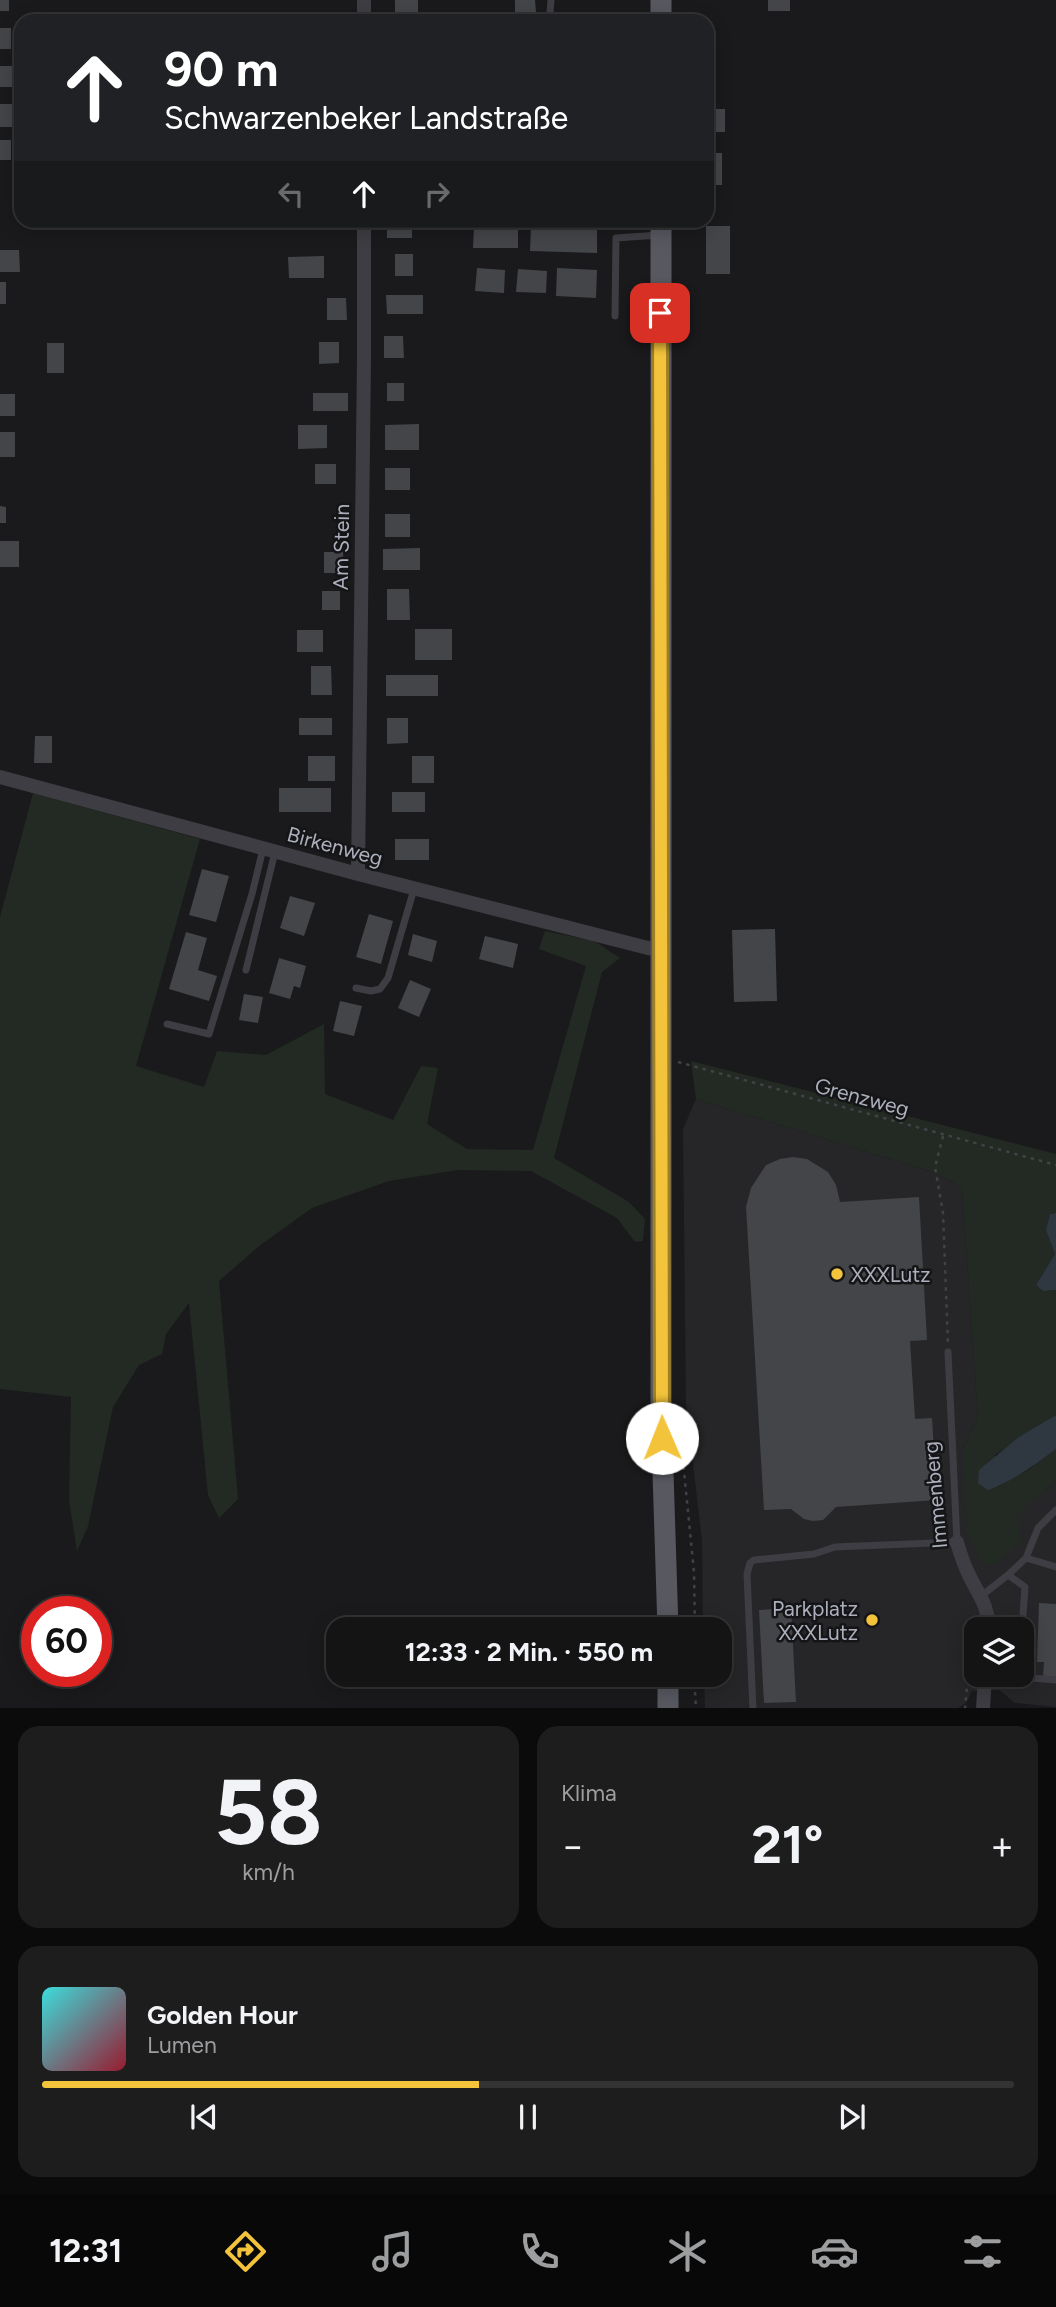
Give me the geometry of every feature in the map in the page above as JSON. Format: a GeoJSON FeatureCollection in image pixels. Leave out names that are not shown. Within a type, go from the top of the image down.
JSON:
{"type":"FeatureCollection","features":[{"type":"Feature","properties":{"kind":"main road"},"geometry":{"type":"LineString","coordinates":[[661,228],[661,1410],[668,1617]]}},
{"type":"Feature","properties":{"kind":"main road"},"geometry":{"type":"LineString","coordinates":[[663,1708],[668,1690]]}},
{"type":"Feature","properties":{"kind":"main road"},"geometry":{"type":"LineString","coordinates":[[668,1690],[677,1708]]}},
{"type":"Feature","properties":{"kind":"street","name":"Am Stein"},"geometry":{"type":"LineString","coordinates":[[358,874],[365,358],[364,228]]}},
{"type":"Feature","properties":{"kind":"street","name":"Birkenweg"},"geometry":{"type":"LineString","coordinates":[[0,778],[414,889],[660,950]]}},
{"type":"Feature","properties":{"kind":"street","name":"Immenberg"},"geometry":{"type":"LineString","coordinates":[[957,1542],[988,1617]]}},
{"type":"Feature","properties":{"kind":"street"},"geometry":{"type":"LineString","coordinates":[[983,1708],[984,1687]]}},
{"type":"Feature","properties":{"kind":"lane"},"geometry":{"type":"LineString","coordinates":[[550,13],[551,0]]}},
{"type":"Feature","properties":{"kind":"lane"},"geometry":{"type":"LineString","coordinates":[[615,316],[616,238],[661,228]]}},
{"type":"Feature","properties":{"kind":"lane"},"geometry":{"type":"LineString","coordinates":[[246,970],[269,850]]}},
{"type":"Feature","properties":{"kind":"lane"},"geometry":{"type":"LineString","coordinates":[[167,1024],[209,1034],[269,850]]}},
{"type":"Feature","properties":{"kind":"lane"},"geometry":{"type":"LineString","coordinates":[[356,988],[371,991],[380,989],[388,978],[414,889]]}},
{"type":"Feature","properties":{"kind":"lane","name":"Immenberg"},"geometry":{"type":"LineString","coordinates":[[948,1352],[957,1542]]}},
{"type":"Feature","properties":{"kind":"lane"},"geometry":{"type":"LineString","coordinates":[[981,1596],[1008,1576],[1026,1558],[1038,1528],[1056,1510]]}},
{"type":"Feature","properties":{"kind":"lane"},"geometry":{"type":"LineString","coordinates":[[753,1708],[747,1574],[754,1560],[814,1555],[835,1547],[957,1542]]}},
{"type":"Feature","properties":{"kind":"lane"},"geometry":{"type":"LineString","coordinates":[[1026,1558],[1056,1567]]}},
{"type":"Feature","properties":{"kind":"lane"},"geometry":{"type":"LineString","coordinates":[[1008,1576],[1025,1587],[1023,1617]]}},
{"type":"Feature","properties":{"kind":"lane"},"geometry":{"type":"LineString","coordinates":[[1034,1678],[1056,1680]]}},
{"type":"Feature","properties":{"kind":"path","name":"Grenzweg"},"geometry":{"type":"LineString","coordinates":[[661,1058],[1056,1166]]}},
{"type":"Feature","properties":{"kind":"path"},"geometry":{"type":"LineString","coordinates":[[943,1136],[935,1167],[943,1213],[948,1352]]}},
{"type":"Feature","properties":{"kind":"path"},"geometry":{"type":"LineString","coordinates":[[680,1431],[694,1572],[695,1617]]}},
{"type":"Feature","properties":{"kind":"path"},"geometry":{"type":"LineString","coordinates":[[695,1687],[696,1708]]}},
{"type":"Feature","properties":{"kind":"path"},"geometry":{"type":"LineString","coordinates":[[965,1708],[967,1687]]}},
{"type":"Feature","properties":{"kind":"shaded area"},"geometry":{"type":"Polygon","coordinates":[[[33,793],[200,839],[136,1066],[204,1087],[217,1051],[266,1055],[324,1024],[325,1094],[393,1120],[421,1066],[438,1068],[427,1124],[467,1149],[533,1150],[586,966],[539,949],[545,931],[594,941],[620,958],[602,972],[554,1158],[629,1202],[645,1219],[643,1241],[635,1242],[617,1218],[531,1171],[458,1170],[389,1181],[312,1208],[259,1246],[219,1281],[238,1499],[219,1518],[208,1495],[189,1303],[166,1334],[162,1354],[139,1365],[113,1407],[88,1526],[77,1551],[69,1500],[71,1397],[0,1389],[0,917],[33,793]]]}},
{"type":"Feature","properties":{"kind":"shaded area"},"geometry":{"type":"Polygon","coordinates":[[[691,1061],[1056,1154],[1056,1213],[1050,1214],[1046,1230],[1055,1254],[1036,1285],[1043,1291],[1056,1290],[1056,1415],[995,1455],[999,1486],[1028,1470],[1056,1449],[1056,1481],[1017,1515],[1021,1541],[997,1563],[982,1564],[967,1533],[963,1450],[978,1417],[962,1188],[936,1173],[696,1099],[691,1061]]]}},
{"type":"Feature","properties":{"kind":"shaded area"},"geometry":{"type":"Polygon","coordinates":[[[696,1099],[936,1173],[962,1188],[978,1417],[963,1450],[1016,1515],[1056,1481],[1056,1707],[1015,1703],[999,1690],[972,1691],[966,1703],[958,1708],[705,1708],[704,1687],[732,1687],[732,1617],[703,1617],[702,1540],[686,1405],[683,1129],[696,1099]]]}},
{"type":"Feature","properties":{"kind":"shaded area"},"geometry":{"type":"Polygon","coordinates":[[[1056,1213],[1056,1290],[1043,1291],[1036,1285],[1055,1254],[1046,1230],[1050,1214],[1056,1213]]]}},
{"type":"Feature","properties":{"kind":"shaded area"},"geometry":{"type":"Polygon","coordinates":[[[1056,1415],[1056,1449],[1024,1472],[988,1490],[978,1483],[979,1470],[1019,1437],[1056,1415]]]}},
{"type":"Feature","properties":{"kind":"building"},"geometry":{"type":"Polygon","coordinates":[[[0,0],[9,0],[9,11],[0,11],[0,0]]]}},
{"type":"Feature","properties":{"kind":"building"},"geometry":{"type":"Polygon","coordinates":[[[395,0],[418,0],[418,14],[395,14],[395,0]]]}},
{"type":"Feature","properties":{"kind":"building"},"geometry":{"type":"Polygon","coordinates":[[[515,0],[535,0],[536,12],[515,12],[515,0]]]}},
{"type":"Feature","properties":{"kind":"building"},"geometry":{"type":"Polygon","coordinates":[[[768,0],[790,0],[790,11],[768,11],[768,0]]]}},
{"type":"Feature","properties":{"kind":"building"},"geometry":{"type":"Polygon","coordinates":[[[0,28],[11,28],[11,49],[0,49],[0,28]]]}},
{"type":"Feature","properties":{"kind":"building"},"geometry":{"type":"Polygon","coordinates":[[[0,66],[12,66],[12,87],[0,87],[0,66]]]}},
{"type":"Feature","properties":{"kind":"building"},"geometry":{"type":"Polygon","coordinates":[[[0,104],[14,104],[14,127],[0,127],[0,104]]]}},
{"type":"Feature","properties":{"kind":"building"},"geometry":{"type":"Polygon","coordinates":[[[714,109],[725,109],[725,132],[714,132],[714,109]]]}},
{"type":"Feature","properties":{"kind":"building"},"geometry":{"type":"Polygon","coordinates":[[[0,140],[11,140],[11,160],[0,160],[0,140]]]}},
{"type":"Feature","properties":{"kind":"building"},"geometry":{"type":"Polygon","coordinates":[[[714,153],[722,153],[722,185],[714,185],[714,153]]]}},
{"type":"Feature","properties":{"kind":"building"},"geometry":{"type":"Polygon","coordinates":[[[730,226],[730,274],[706,274],[706,228],[730,226]]]}},
{"type":"Feature","properties":{"kind":"building"},"geometry":{"type":"Polygon","coordinates":[[[387,228],[412,228],[412,238],[387,238],[387,228]]]}},
{"type":"Feature","properties":{"kind":"building"},"geometry":{"type":"Polygon","coordinates":[[[474,228],[518,228],[518,248],[473,248],[474,228]]]}},
{"type":"Feature","properties":{"kind":"building"},"geometry":{"type":"Polygon","coordinates":[[[531,228],[597,228],[597,253],[530,251],[531,228]]]}},
{"type":"Feature","properties":{"kind":"building"},"geometry":{"type":"Polygon","coordinates":[[[0,250],[19,250],[20,272],[0,272],[0,250]]]}},
{"type":"Feature","properties":{"kind":"building"},"geometry":{"type":"Polygon","coordinates":[[[395,254],[413,254],[413,276],[395,276],[395,254]]]}},
{"type":"Feature","properties":{"kind":"building"},"geometry":{"type":"Polygon","coordinates":[[[324,256],[324,278],[289,278],[288,257],[324,256]]]}},
{"type":"Feature","properties":{"kind":"building"},"geometry":{"type":"Polygon","coordinates":[[[477,268],[505,270],[504,293],[475,291],[477,268]]]}},
{"type":"Feature","properties":{"kind":"building"},"geometry":{"type":"Polygon","coordinates":[[[557,268],[597,270],[596,298],[556,296],[557,268]]]}},
{"type":"Feature","properties":{"kind":"building"},"geometry":{"type":"Polygon","coordinates":[[[518,269],[547,271],[546,293],[516,292],[518,269]]]}},
{"type":"Feature","properties":{"kind":"building"},"geometry":{"type":"Polygon","coordinates":[[[0,282],[6,282],[6,304],[0,304],[0,282]]]}},
{"type":"Feature","properties":{"kind":"building"},"geometry":{"type":"Polygon","coordinates":[[[386,295],[423,295],[423,314],[387,314],[386,295]]]}},
{"type":"Feature","properties":{"kind":"building"},"geometry":{"type":"Polygon","coordinates":[[[327,298],[346,298],[347,320],[327,320],[327,298]]]}},
{"type":"Feature","properties":{"kind":"building"},"geometry":{"type":"Polygon","coordinates":[[[384,336],[403,336],[404,358],[384,358],[384,336]]]}},
{"type":"Feature","properties":{"kind":"building"},"geometry":{"type":"Polygon","coordinates":[[[319,342],[339,342],[339,363],[319,364],[319,342]]]}},
{"type":"Feature","properties":{"kind":"building"},"geometry":{"type":"Polygon","coordinates":[[[47,343],[64,343],[64,373],[47,373],[47,343]]]}},
{"type":"Feature","properties":{"kind":"building"},"geometry":{"type":"Polygon","coordinates":[[[387,383],[404,383],[404,401],[387,401],[387,383]]]}},
{"type":"Feature","properties":{"kind":"building"},"geometry":{"type":"Polygon","coordinates":[[[313,393],[348,393],[348,411],[313,411],[313,393]]]}},
{"type":"Feature","properties":{"kind":"building"},"geometry":{"type":"Polygon","coordinates":[[[0,394],[15,394],[15,416],[0,416],[0,394]]]}},
{"type":"Feature","properties":{"kind":"building"},"geometry":{"type":"Polygon","coordinates":[[[419,424],[419,450],[385,450],[385,425],[419,424]]]}},
{"type":"Feature","properties":{"kind":"building"},"geometry":{"type":"Polygon","coordinates":[[[298,425],[327,425],[327,448],[298,449],[298,425]]]}},
{"type":"Feature","properties":{"kind":"building"},"geometry":{"type":"Polygon","coordinates":[[[0,432],[15,432],[15,457],[0,457],[0,432]]]}},
{"type":"Feature","properties":{"kind":"building"},"geometry":{"type":"Polygon","coordinates":[[[315,464],[336,464],[336,484],[315,484],[315,464]]]}},
{"type":"Feature","properties":{"kind":"building"},"geometry":{"type":"Polygon","coordinates":[[[385,468],[410,468],[410,490],[385,490],[385,468]]]}},
{"type":"Feature","properties":{"kind":"building"},"geometry":{"type":"Polygon","coordinates":[[[0,506],[6,507],[6,523],[0,523],[0,506]]]}},
{"type":"Feature","properties":{"kind":"building"},"geometry":{"type":"Polygon","coordinates":[[[385,514],[410,514],[410,537],[385,537],[385,514]]]}},
{"type":"Feature","properties":{"kind":"building"},"geometry":{"type":"Polygon","coordinates":[[[0,541],[19,541],[19,567],[0,567],[0,541]]]}},
{"type":"Feature","properties":{"kind":"building"},"geometry":{"type":"Polygon","coordinates":[[[420,548],[420,570],[383,570],[383,549],[420,548]]]}},
{"type":"Feature","properties":{"kind":"building"},"geometry":{"type":"Polygon","coordinates":[[[324,552],[343,552],[344,573],[324,573],[324,552]]]}},
{"type":"Feature","properties":{"kind":"building"},"geometry":{"type":"Polygon","coordinates":[[[387,589],[409,589],[410,620],[387,620],[387,589]]]}},
{"type":"Feature","properties":{"kind":"building"},"geometry":{"type":"Polygon","coordinates":[[[322,591],[340,591],[340,610],[322,610],[322,591]]]}},
{"type":"Feature","properties":{"kind":"building"},"geometry":{"type":"Polygon","coordinates":[[[415,629],[452,629],[452,660],[415,660],[415,629]]]}},
{"type":"Feature","properties":{"kind":"building"},"geometry":{"type":"Polygon","coordinates":[[[297,630],[323,630],[323,652],[297,652],[297,630]]]}},
{"type":"Feature","properties":{"kind":"building"},"geometry":{"type":"Polygon","coordinates":[[[311,666],[331,666],[332,695],[311,695],[311,666]]]}},
{"type":"Feature","properties":{"kind":"building"},"geometry":{"type":"Polygon","coordinates":[[[386,675],[438,675],[438,696],[386,696],[386,675]]]}},
{"type":"Feature","properties":{"kind":"building"},"geometry":{"type":"Polygon","coordinates":[[[299,718],[332,718],[332,735],[299,735],[299,718]]]}},
{"type":"Feature","properties":{"kind":"building"},"geometry":{"type":"Polygon","coordinates":[[[387,718],[408,718],[408,743],[387,744],[387,718]]]}},
{"type":"Feature","properties":{"kind":"building"},"geometry":{"type":"Polygon","coordinates":[[[35,736],[52,736],[52,763],[34,763],[35,736]]]}},
{"type":"Feature","properties":{"kind":"building"},"geometry":{"type":"Polygon","coordinates":[[[308,756],[335,756],[335,781],[308,781],[308,756]]]}},
{"type":"Feature","properties":{"kind":"building"},"geometry":{"type":"Polygon","coordinates":[[[412,756],[434,756],[434,783],[412,783],[412,756]]]}},
{"type":"Feature","properties":{"kind":"building"},"geometry":{"type":"Polygon","coordinates":[[[279,788],[331,788],[331,812],[279,812],[279,788]]]}},
{"type":"Feature","properties":{"kind":"building"},"geometry":{"type":"Polygon","coordinates":[[[392,792],[425,792],[425,812],[392,812],[392,792]]]}},
{"type":"Feature","properties":{"kind":"building"},"geometry":{"type":"Polygon","coordinates":[[[395,839],[429,839],[429,860],[395,860],[395,839]]]}},
{"type":"Feature","properties":{"kind":"building"},"geometry":{"type":"Polygon","coordinates":[[[202,869],[229,876],[216,922],[189,915],[202,869]]]}},
{"type":"Feature","properties":{"kind":"building"},"geometry":{"type":"Polygon","coordinates":[[[290,896],[315,903],[304,936],[280,928],[290,896]]]}},
{"type":"Feature","properties":{"kind":"building"},"geometry":{"type":"Polygon","coordinates":[[[369,914],[393,921],[381,964],[356,957],[369,914]]]}},
{"type":"Feature","properties":{"kind":"building"},"geometry":{"type":"Polygon","coordinates":[[[775,929],[777,1001],[734,1002],[732,930],[775,929]]]}},
{"type":"Feature","properties":{"kind":"building"},"geometry":{"type":"Polygon","coordinates":[[[186,932],[207,938],[198,970],[217,976],[209,1001],[169,989],[186,932]]]}},
{"type":"Feature","properties":{"kind":"building"},"geometry":{"type":"Polygon","coordinates":[[[413,934],[437,941],[432,962],[408,955],[413,934]]]}},
{"type":"Feature","properties":{"kind":"building"},"geometry":{"type":"Polygon","coordinates":[[[485,936],[518,944],[513,968],[479,959],[485,936]]]}},
{"type":"Feature","properties":{"kind":"building"},"geometry":{"type":"Polygon","coordinates":[[[279,958],[306,966],[300,988],[294,986],[290,999],[269,993],[279,958]]]}},
{"type":"Feature","properties":{"kind":"building"},"geometry":{"type":"Polygon","coordinates":[[[410,980],[431,989],[419,1017],[398,1008],[410,980]]]}},
{"type":"Feature","properties":{"kind":"building"},"geometry":{"type":"Polygon","coordinates":[[[244,994],[263,997],[258,1023],[239,1020],[244,994]]]}},
{"type":"Feature","properties":{"kind":"building"},"geometry":{"type":"Polygon","coordinates":[[[340,1001],[362,1006],[354,1036],[333,1031],[340,1001]]]}},
{"type":"Feature","properties":{"kind":"building","name":"XXXLutz"},"geometry":{"type":"Polygon","coordinates":[[[793,1157],[807,1159],[828,1172],[836,1185],[840,1202],[919,1197],[927,1340],[910,1341],[915,1419],[932,1418],[937,1500],[836,1507],[823,1520],[813,1521],[804,1519],[791,1509],[764,1510],[746,1207],[751,1188],[766,1165],[793,1157]]]}},
{"type":"Feature","properties":{"kind":"building"},"geometry":{"type":"Polygon","coordinates":[[[1039,1603],[1056,1604],[1056,1677],[1043,1676],[1044,1662],[1037,1662],[1039,1603]]]}},
{"type":"Feature","properties":{"kind":"building"},"geometry":{"type":"Polygon","coordinates":[[[791,1608],[796,1702],[764,1703],[759,1610],[791,1608]]]}},
{"type":"Feature","properties":{"kind":"place","name":"XXXLutz"},"geometry":{"type":"Point","coordinates":[837,1274]}},
{"type":"Feature","properties":{"kind":"place","name":"Parkplatz XXXLutz"},"geometry":{"type":"Point","coordinates":[872,1620]}},
{"type":"Feature","properties":{"kind":"route"},"geometry":{"type":"LineString","coordinates":[[660,313],[662,1438]]}}]}
